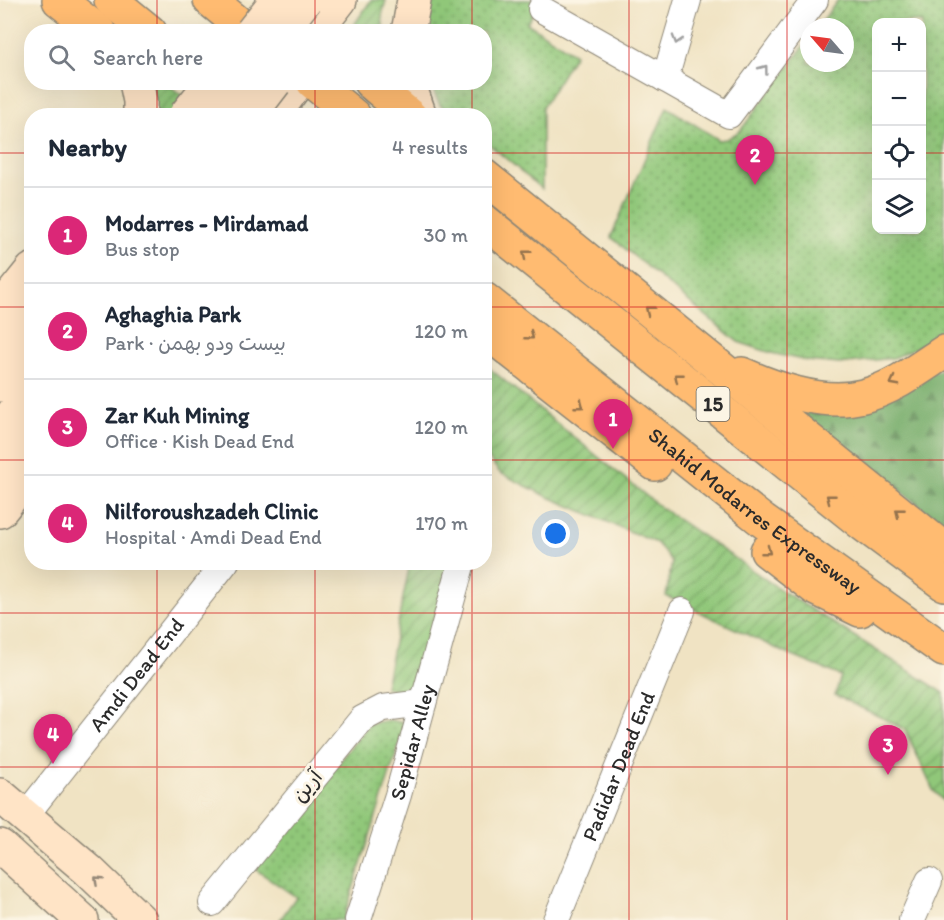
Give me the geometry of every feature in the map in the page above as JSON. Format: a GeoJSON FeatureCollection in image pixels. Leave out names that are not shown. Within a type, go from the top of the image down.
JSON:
{"type":"FeatureCollection","features":[{"type":"Feature","properties":{"kind":"highway"},"geometry":{"type":"LineString","coordinates":[[59,0],[89,24]]}},
{"type":"Feature","properties":{"kind":"highway"},"geometry":{"type":"LineString","coordinates":[[111,0],[140,24]]}},
{"type":"Feature","properties":{"kind":"highway"},"geometry":{"type":"LineString","coordinates":[[210,0],[241,24]]}},
{"type":"Feature","properties":{"kind":"highway"},"geometry":{"type":"LineString","coordinates":[[266,0],[297,24]]}},
{"type":"Feature","properties":{"kind":"highway"},"geometry":{"type":"LineString","coordinates":[[199,90],[218,108]]}},
{"type":"Feature","properties":{"kind":"highway"},"geometry":{"type":"LineString","coordinates":[[223,90],[245,108]]}},
{"type":"Feature","properties":{"kind":"highway"},"geometry":{"type":"LineString","coordinates":[[323,90],[344,108]]}},
{"type":"Feature","properties":{"kind":"highway"},"geometry":{"type":"LineString","coordinates":[[379,90],[401,108]]}},
{"type":"Feature","properties":{"kind":"highway"},"geometry":{"type":"LineString","coordinates":[[492,182],[944,549]]}},
{"type":"Feature","properties":{"kind":"highway","name":"15"},"geometry":{"type":"LineString","coordinates":[[492,227],[864,525],[944,584]]}},
{"type":"Feature","properties":{"kind":"highway","name":"Shahid Modarres Expressway"},"geometry":{"type":"LineString","coordinates":[[492,305],[763,521],[934,644]]}},
{"type":"Feature","properties":{"kind":"highway"},"geometry":{"type":"LineString","coordinates":[[676,332],[752,378],[788,391],[826,398],[848,399],[864,396],[914,372],[944,352]]}},
{"type":"Feature","properties":{"kind":"highway"},"geometry":{"type":"LineString","coordinates":[[492,336],[815,588],[934,644]]}},
{"type":"Feature","properties":{"kind":"main road"},"geometry":{"type":"LineString","coordinates":[[258,24],[277,0]]}},
{"type":"Feature","properties":{"kind":"main road"},"geometry":{"type":"LineString","coordinates":[[286,24],[305,0]]}},
{"type":"Feature","properties":{"kind":"main road"},"geometry":{"type":"LineString","coordinates":[[321,24],[340,0]]}},
{"type":"Feature","properties":{"kind":"main road"},"geometry":{"type":"LineString","coordinates":[[343,24],[359,0]]}},
{"type":"Feature","properties":{"kind":"main road"},"geometry":{"type":"LineString","coordinates":[[410,24],[414,0]]}},
{"type":"Feature","properties":{"kind":"main road"},"geometry":{"type":"LineString","coordinates":[[138,90],[140,108]]}},
{"type":"Feature","properties":{"kind":"main road"},"geometry":{"type":"LineString","coordinates":[[192,108],[206,90]]}},
{"type":"Feature","properties":{"kind":"main road"},"geometry":{"type":"LineString","coordinates":[[219,108],[233,90]]}},
{"type":"Feature","properties":{"kind":"main road"},"geometry":{"type":"LineString","coordinates":[[255,108],[269,90]]}},
{"type":"Feature","properties":{"kind":"main road"},"geometry":{"type":"LineString","coordinates":[[279,108],[292,90]]}},
{"type":"Feature","properties":{"kind":"main road"},"geometry":{"type":"LineString","coordinates":[[412,90],[417,108]]}},
{"type":"Feature","properties":{"kind":"main road"},"geometry":{"type":"LineString","coordinates":[[0,310],[24,280]]}},
{"type":"Feature","properties":{"kind":"main road"},"geometry":{"type":"LineString","coordinates":[[0,350],[24,320]]}},
{"type":"Feature","properties":{"kind":"main road"},"geometry":{"type":"LineString","coordinates":[[0,385],[24,355]]}},
{"type":"Feature","properties":{"kind":"main road"},"geometry":{"type":"LineString","coordinates":[[0,409],[24,379]]}},
{"type":"Feature","properties":{"kind":"main road"},"geometry":{"type":"LineString","coordinates":[[0,430],[24,400]]}},
{"type":"Feature","properties":{"kind":"main road"},"geometry":{"type":"LineString","coordinates":[[0,471],[24,440]]}},
{"type":"Feature","properties":{"kind":"main road"},"geometry":{"type":"LineString","coordinates":[[0,512],[24,481]]}},
{"type":"Feature","properties":{"kind":"main road"},"geometry":{"type":"LineString","coordinates":[[0,795],[88,870],[140,920]]}},
{"type":"Feature","properties":{"kind":"main road"},"geometry":{"type":"LineString","coordinates":[[0,846],[76,917]]}},
{"type":"Feature","properties":{"kind":"street"},"geometry":{"type":"LineString","coordinates":[[665,79],[688,0]]}},
{"type":"Feature","properties":{"kind":"street"},"geometry":{"type":"LineString","coordinates":[[541,9],[729,115],[815,0]]}},
{"type":"Feature","properties":{"kind":"street","name":"Amdi Dead End"},"geometry":{"type":"LineString","coordinates":[[25,816],[220,570]]}},
{"type":"Feature","properties":{"kind":"street","name":"Sepidar Alley"},"geometry":{"type":"LineString","coordinates":[[358,920],[398,795],[460,570]]}},
{"type":"Feature","properties":{"kind":"street","name":"Padidar Dead End"},"geometry":{"type":"LineString","coordinates":[[556,920],[682,611]]}},
{"type":"Feature","properties":{"kind":"street","name":"آرین"},"geometry":{"type":"LineString","coordinates":[[212,903],[362,719],[383,708],[423,703]]}},
{"type":"Feature","properties":{"kind":"street"},"geometry":{"type":"LineString","coordinates":[[912,920],[929,881]]}},
{"type":"Feature","properties":{"kind":"green space"},"geometry":{"type":"Polygon","coordinates":[[[371,0],[386,0],[382,16],[383,24],[355,24],[371,0]]]}},
{"type":"Feature","properties":{"kind":"green space"},"geometry":{"type":"Polygon","coordinates":[[[431,0],[543,0],[527,23],[575,54],[542,108],[542,189],[492,147],[492,108],[444,108],[440,105],[433,90],[492,90],[492,24],[426,24],[431,0]]]}},
{"type":"Feature","properties":{"kind":"green space"},"geometry":{"type":"Polygon","coordinates":[[[838,0],[944,0],[944,330],[919,346],[893,358],[839,364],[807,361],[771,353],[738,342],[611,237],[667,107],[719,140],[727,139],[740,131],[800,51],[800,72],[854,72],[854,18],[825,18],[838,0]]]}},
{"type":"Feature","properties":{"kind":"green space"},"geometry":{"type":"Polygon","coordinates":[[[153,90],[175,90],[188,100],[181,108],[150,108],[153,90]]]}},
{"type":"Feature","properties":{"kind":"green space"},"geometry":{"type":"Polygon","coordinates":[[[944,369],[944,525],[792,407],[944,369]]]}},
{"type":"Feature","properties":{"kind":"green space"},"geometry":{"type":"Polygon","coordinates":[[[492,370],[660,507],[784,592],[944,693],[944,802],[933,790],[905,729],[835,695],[841,676],[790,655],[666,596],[672,562],[657,543],[546,496],[500,473],[492,463],[492,370]]]}},
{"type":"Feature","properties":{"kind":"green space"},"geometry":{"type":"Polygon","coordinates":[[[409,570],[448,570],[416,696],[385,687],[409,570]]]}},
{"type":"Feature","properties":{"kind":"green space"},"geometry":{"type":"Polygon","coordinates":[[[389,720],[406,723],[343,920],[280,920],[296,897],[255,869],[369,724],[389,720]]]}},
{"type":"Feature","properties":{"kind":"place","name":"Aghaghia Park"},"geometry":{"type":"Point","coordinates":[755,185]}},
{"type":"Feature","properties":{"kind":"place","name":"Modarres - Mirdamad"},"geometry":{"type":"Point","coordinates":[613,449]}},
{"type":"Feature","properties":{"kind":"place","name":"Nilforoushzadeh Clinic"},"geometry":{"type":"Point","coordinates":[53,764]}},
{"type":"Feature","properties":{"kind":"place","name":"Zar Kuh Mining"},"geometry":{"type":"Point","coordinates":[888,775]}}]}
